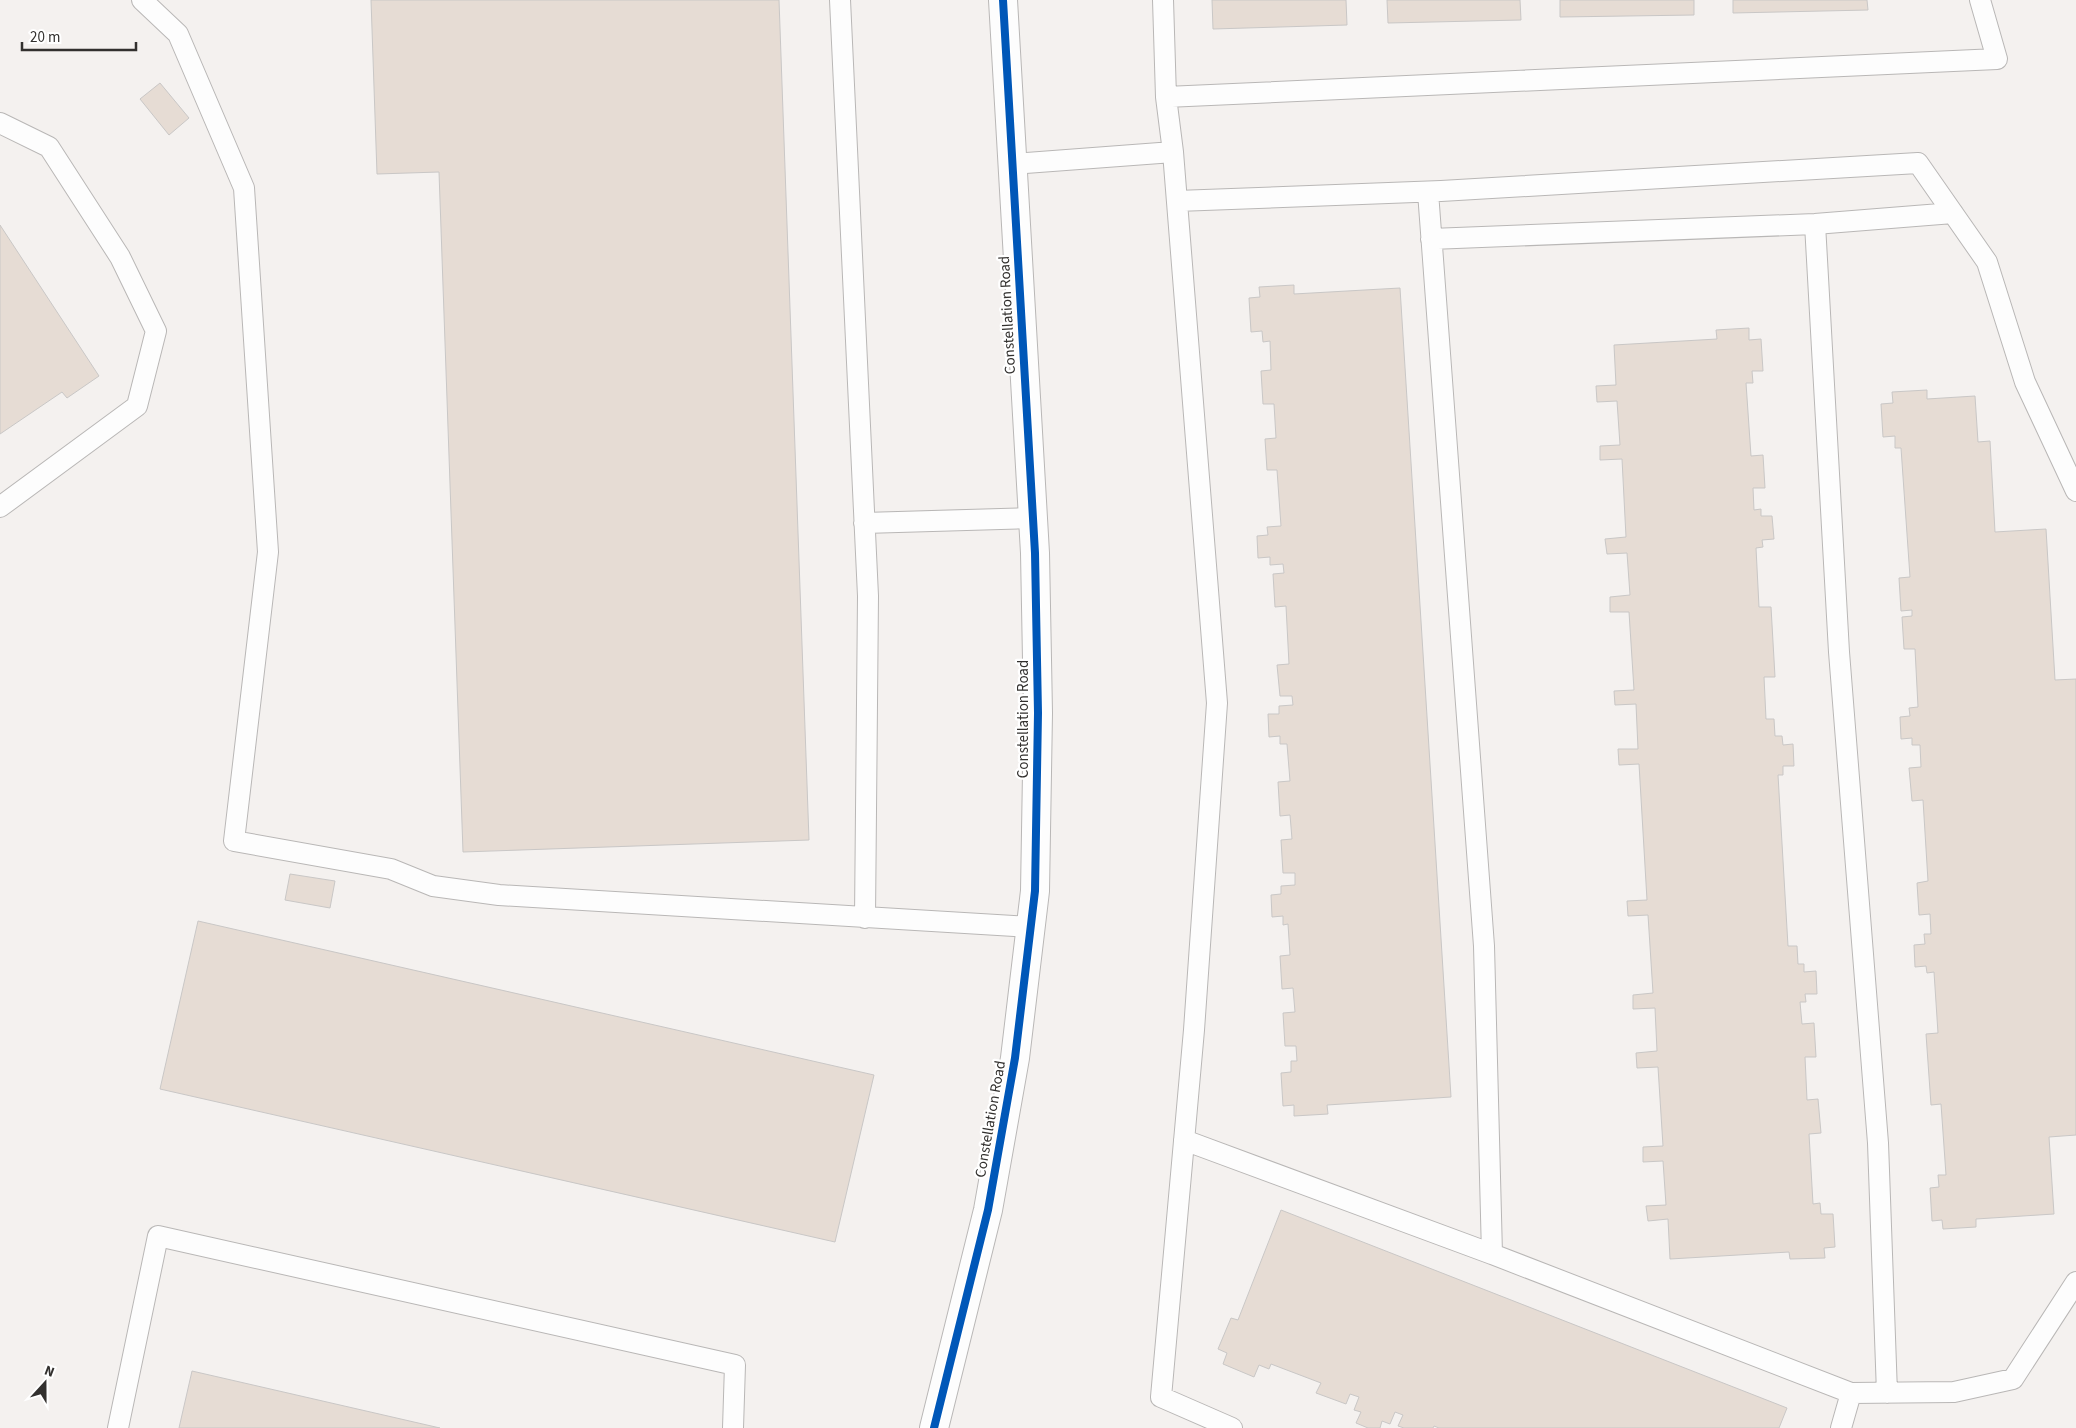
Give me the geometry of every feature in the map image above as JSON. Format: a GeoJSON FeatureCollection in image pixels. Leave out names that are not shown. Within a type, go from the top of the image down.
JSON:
{"type":"FeatureCollection","features":[{"type":"Feature","properties":{"kind":"street","name":"Constellation Road"},"geometry":{"type":"LineString","coordinates":[[934,1428],[988,1210],[1015,1058],[1036,891],[1038,713],[1033,518],[1003,0]]}},
{"type":"Feature","properties":{"kind":"lane"},"geometry":{"type":"LineString","coordinates":[[142,0],[178,34],[244,188],[268,552],[234,841],[391,869],[433,886],[490,893],[1031,928]]}},
{"type":"Feature","properties":{"kind":"lane"},"geometry":{"type":"LineString","coordinates":[[840,0],[868,596],[865,918]]}},
{"type":"Feature","properties":{"kind":"lane"},"geometry":{"type":"LineString","coordinates":[[1163,0],[1166,97],[1173,152],[1217,703],[1184,1140],[1161,1397],[1232,1428]]}},
{"type":"Feature","properties":{"kind":"lane"},"geometry":{"type":"LineString","coordinates":[[1166,97],[1997,59],[1980,0]]}},
{"type":"Feature","properties":{"kind":"lane"},"geometry":{"type":"LineString","coordinates":[[0,122],[49,147],[120,257],[156,331],[137,406],[0,507]]}},
{"type":"Feature","properties":{"kind":"lane"},"geometry":{"type":"LineString","coordinates":[[1012,164],[1173,152]]}},
{"type":"Feature","properties":{"kind":"lane"},"geometry":{"type":"LineString","coordinates":[[1177,201],[1434,191],[1918,163],[1987,262],[2025,382],[2076,491]]}},
{"type":"Feature","properties":{"kind":"lane"},"geometry":{"type":"LineString","coordinates":[[1434,191],[1431,239],[1484,946],[1492,1254]]}},
{"type":"Feature","properties":{"kind":"lane"},"geometry":{"type":"LineString","coordinates":[[1431,239],[1815,224],[1953,213]]}},
{"type":"Feature","properties":{"kind":"lane"},"geometry":{"type":"LineString","coordinates":[[1815,224],[1838,652],[1878,1143],[1887,1393]]}},
{"type":"Feature","properties":{"kind":"lane"},"geometry":{"type":"LineString","coordinates":[[864,523],[1033,518]]}},
{"type":"Feature","properties":{"kind":"lane"},"geometry":{"type":"LineString","coordinates":[[1184,1140],[1492,1254],[1851,1393],[1954,1392],[2013,1379],[2076,1282]]}},
{"type":"Feature","properties":{"kind":"lane"},"geometry":{"type":"LineString","coordinates":[[118,1428],[158,1236],[735,1365],[733,1428]]}},
{"type":"Feature","properties":{"kind":"lane"},"geometry":{"type":"LineString","coordinates":[[1841,1428],[1851,1393]]}},
{"type":"Feature","properties":{"kind":"building"},"geometry":{"type":"Polygon","coordinates":[[[371,0],[779,0],[809,840],[463,852],[439,172],[377,174],[371,0]]]}},
{"type":"Feature","properties":{"kind":"building"},"geometry":{"type":"Polygon","coordinates":[[[1212,0],[1346,0],[1347,25],[1213,29],[1212,0]]]}},
{"type":"Feature","properties":{"kind":"building"},"geometry":{"type":"Polygon","coordinates":[[[1387,0],[1520,0],[1521,20],[1388,23],[1387,0]]]}},
{"type":"Feature","properties":{"kind":"building"},"geometry":{"type":"Polygon","coordinates":[[[1560,0],[1694,0],[1694,15],[1560,17],[1560,0]]]}},
{"type":"Feature","properties":{"kind":"building"},"geometry":{"type":"Polygon","coordinates":[[[1733,0],[1867,0],[1868,10],[1733,13],[1733,0]]]}},
{"type":"Feature","properties":{"kind":"building"},"geometry":{"type":"Polygon","coordinates":[[[160,83],[189,118],[169,135],[140,99],[160,83]]]}},
{"type":"Feature","properties":{"kind":"building"},"geometry":{"type":"Polygon","coordinates":[[[0,225],[99,376],[67,398],[62,392],[0,434],[0,225]]]}},
{"type":"Feature","properties":{"kind":"building"},"geometry":{"type":"Polygon","coordinates":[[[1294,285],[1294,294],[1400,288],[1451,1097],[1327,1105],[1328,1114],[1294,1116],[1294,1105],[1283,1106],[1281,1073],[1291,1072],[1291,1061],[1297,1061],[1296,1046],[1285,1046],[1283,1013],[1295,1012],[1293,988],[1282,989],[1280,956],[1290,955],[1288,924],[1283,925],[1283,916],[1272,917],[1271,895],[1281,894],[1281,886],[1295,885],[1295,873],[1283,873],[1281,840],[1292,839],[1290,815],[1280,816],[1278,782],[1290,781],[1287,744],[1280,744],[1280,736],[1269,737],[1268,714],[1279,714],[1279,706],[1293,705],[1292,696],[1280,696],[1277,665],[1289,664],[1286,606],[1275,607],[1273,574],[1284,573],[1283,564],[1270,565],[1270,557],[1258,558],[1257,536],[1268,535],[1267,527],[1281,526],[1277,470],[1267,470],[1265,439],[1276,438],[1274,404],[1263,404],[1261,371],[1271,370],[1270,341],[1263,342],[1262,331],[1251,332],[1249,298],[1260,297],[1259,287],[1294,285]]]}},
{"type":"Feature","properties":{"kind":"building"},"geometry":{"type":"Polygon","coordinates":[[[1749,328],[1749,340],[1761,339],[1763,371],[1752,371],[1753,383],[1746,383],[1751,456],[1763,455],[1765,488],[1753,488],[1754,510],[1761,509],[1761,516],[1772,516],[1774,539],[1762,540],[1763,547],[1756,548],[1759,607],[1771,607],[1775,677],[1764,677],[1766,719],[1774,719],[1775,736],[1782,736],[1783,745],[1793,744],[1794,766],[1783,766],[1783,775],[1778,775],[1788,946],[1797,946],[1798,964],[1804,964],[1804,972],[1816,971],[1817,994],[1805,994],[1806,1002],[1800,1002],[1802,1024],[1814,1023],[1816,1057],[1805,1057],[1807,1100],[1818,1099],[1821,1133],[1809,1134],[1813,1204],[1820,1203],[1821,1214],[1833,1214],[1835,1247],[1824,1248],[1825,1258],[1790,1259],[1789,1252],[1670,1259],[1668,1219],[1648,1221],[1646,1206],[1666,1205],[1663,1161],[1643,1162],[1643,1147],[1663,1146],[1658,1067],[1637,1068],[1636,1053],[1657,1051],[1655,1008],[1633,1009],[1633,995],[1653,993],[1648,915],[1628,916],[1627,901],[1647,900],[1639,764],[1619,765],[1618,749],[1638,749],[1636,704],[1615,705],[1614,691],[1634,690],[1629,612],[1610,612],[1610,597],[1630,595],[1627,553],[1607,554],[1605,539],[1626,537],[1622,459],[1600,460],[1600,446],[1620,445],[1617,401],[1597,402],[1596,386],[1616,385],[1614,345],[1717,339],[1716,330],[1749,328]]]}},
{"type":"Feature","properties":{"kind":"building"},"geometry":{"type":"Polygon","coordinates":[[[1927,390],[1927,399],[1975,396],[1978,442],[1990,441],[1995,532],[2046,529],[2055,680],[2076,679],[2076,1135],[2049,1137],[2054,1214],[1976,1219],[1976,1227],[1943,1229],[1942,1220],[1932,1221],[1930,1188],[1939,1187],[1938,1175],[1946,1175],[1941,1104],[1931,1105],[1926,1034],[1938,1033],[1934,972],[1927,973],[1926,966],[1915,967],[1914,945],[1925,944],[1924,934],[1931,934],[1930,914],[1919,915],[1917,883],[1928,881],[1923,800],[1912,801],[1909,768],[1921,767],[1920,745],[1912,745],[1912,738],[1901,739],[1900,717],[1910,716],[1909,708],[1918,707],[1915,649],[1904,649],[1902,617],[1912,616],[1912,610],[1901,611],[1899,578],[1910,577],[1901,448],[1895,448],[1895,436],[1883,437],[1881,404],[1893,403],[1892,392],[1927,390]]]}},
{"type":"Feature","properties":{"kind":"building"},"geometry":{"type":"Polygon","coordinates":[[[290,874],[335,881],[330,908],[285,900],[290,874]]]}},
{"type":"Feature","properties":{"kind":"building"},"geometry":{"type":"Polygon","coordinates":[[[198,921],[874,1075],[835,1242],[160,1089],[198,921]]]}},
{"type":"Feature","properties":{"kind":"building"},"geometry":{"type":"Polygon","coordinates":[[[1281,1210],[1787,1408],[1779,1428],[1439,1428],[1434,1426],[1433,1428],[1404,1428],[1398,1426],[1403,1415],[1395,1412],[1390,1424],[1382,1421],[1380,1428],[1368,1428],[1356,1423],[1361,1412],[1354,1410],[1359,1397],[1350,1394],[1346,1404],[1316,1393],[1321,1383],[1271,1364],[1269,1369],[1259,1365],[1254,1377],[1223,1364],[1227,1353],[1218,1349],[1231,1318],[1238,1320],[1281,1210]]]}},
{"type":"Feature","properties":{"kind":"building"},"geometry":{"type":"Polygon","coordinates":[[[192,1371],[440,1428],[179,1428],[192,1371]]]}},
{"type":"Feature","properties":{"kind":"cycle path"},"geometry":{"type":"LineString","coordinates":[[934,1428],[988,1210],[1015,1058],[1035,891],[1038,713],[1035,553],[1003,0]]}}]}
